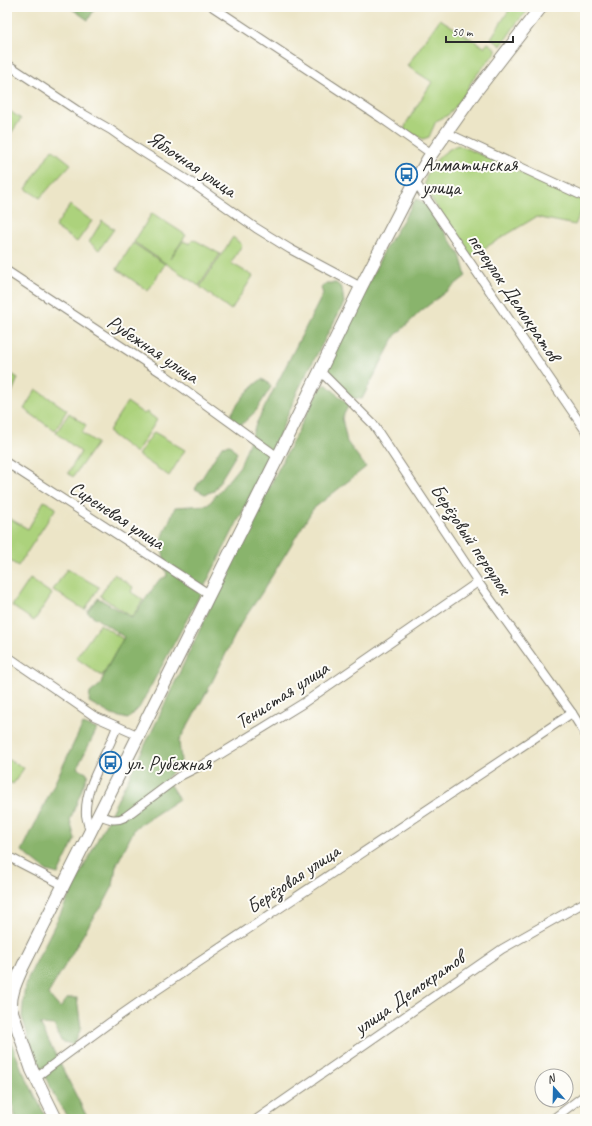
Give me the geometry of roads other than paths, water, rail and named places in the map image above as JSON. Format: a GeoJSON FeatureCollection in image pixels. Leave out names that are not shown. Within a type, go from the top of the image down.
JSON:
{"type":"FeatureCollection","features":[{"type":"Feature","properties":{"kind":"street"},"geometry":{"type":"LineString","coordinates":[[213,7],[381,118],[432,154]]}},
{"type":"Feature","properties":{"kind":"street"},"geometry":{"type":"LineString","coordinates":[[56,1119],[36,1078],[14,1021],[11,1009],[9,999],[23,966],[415,182],[432,154],[476,91],[541,7]]}},
{"type":"Feature","properties":{"kind":"street","name":"Яблочная улица"},"geometry":{"type":"LineString","coordinates":[[7,64],[78,111],[111,130],[256,228],[290,249],[361,288]]}},
{"type":"Feature","properties":{"kind":"street"},"geometry":{"type":"LineString","coordinates":[[447,133],[585,197]]}},
{"type":"Feature","properties":{"kind":"street","name":"переулок Демократов"},"geometry":{"type":"LineString","coordinates":[[415,182],[585,430]]}},
{"type":"Feature","properties":{"kind":"street","name":"Рубежная улица"},"geometry":{"type":"LineString","coordinates":[[7,271],[165,375],[278,457]]}},
{"type":"Feature","properties":{"kind":"street","name":"Берёзовый переулок"},"geometry":{"type":"LineString","coordinates":[[320,371],[373,424],[478,582],[572,713],[585,734]]}},
{"type":"Feature","properties":{"kind":"street","name":"Сиреневая улица"},"geometry":{"type":"LineString","coordinates":[[7,463],[209,594]]}},
{"type":"Feature","properties":{"kind":"street","name":"Тенистая улица"},"geometry":{"type":"LineString","coordinates":[[99,815],[112,821],[125,817],[180,776],[206,763],[302,704],[478,582]]}},
{"type":"Feature","properties":{"kind":"street"},"geometry":{"type":"LineString","coordinates":[[7,656],[94,716],[137,736]]}},
{"type":"Feature","properties":{"kind":"street","name":"Берёзовая улица"},"geometry":{"type":"LineString","coordinates":[[36,1078],[140,1002],[572,713]]}},
{"type":"Feature","properties":{"kind":"street"},"geometry":{"type":"LineString","coordinates":[[90,833],[86,815],[87,802],[91,786],[114,737],[117,726]]}},
{"type":"Feature","properties":{"kind":"street"},"geometry":{"type":"LineString","coordinates":[[7,856],[63,885]]}},
{"type":"Feature","properties":{"kind":"street","name":"улица Демократов"},"geometry":{"type":"LineString","coordinates":[[257,1119],[502,949],[585,902]]}},
{"type":"Feature","properties":{"kind":"street"},"geometry":{"type":"LineString","coordinates":[[553,1119],[585,1095]]}},
{"type":"Feature","properties":{"kind":"place","name":"Алматинская улица"},"geometry":{"type":"Point","coordinates":[407,175]}},
{"type":"Feature","properties":{"kind":"place","name":"ул. Рубежная"},"geometry":{"type":"Point","coordinates":[110,763]}}]}
